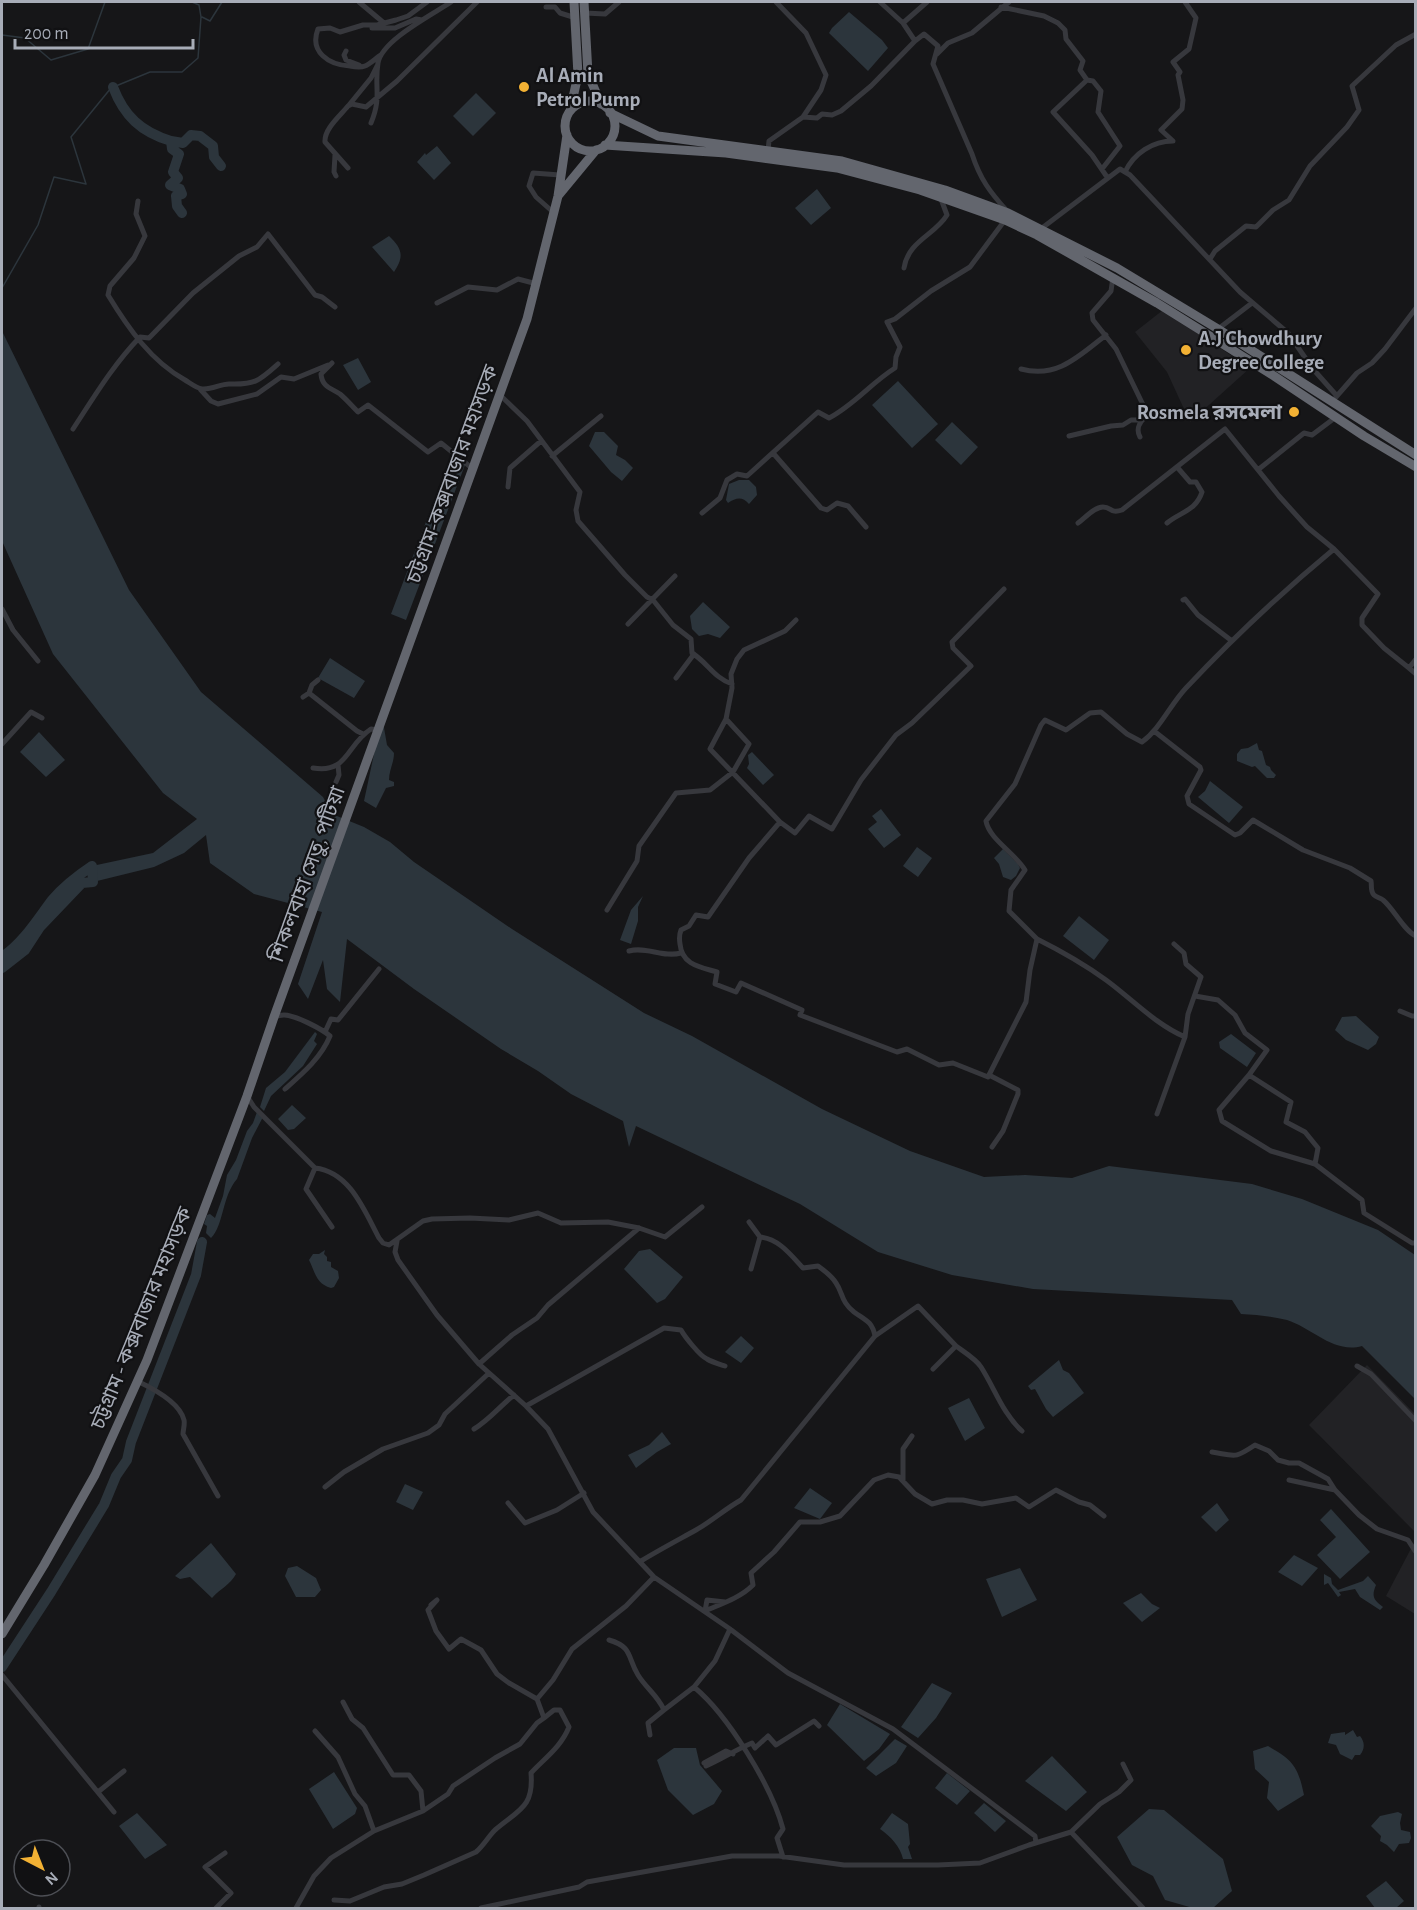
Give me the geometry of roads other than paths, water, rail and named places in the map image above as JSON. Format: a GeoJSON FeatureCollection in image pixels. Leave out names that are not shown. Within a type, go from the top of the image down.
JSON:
{"type":"FeatureCollection","features":[{"type":"Feature","properties":{"kind":"highway"},"geometry":{"type":"LineString","coordinates":[[574,2],[580,16],[588,74],[601,104],[610,113],[658,136],[842,161],[884,171],[945,190],[1006,216],[1217,339],[1416,467]]}},
{"type":"Feature","properties":{"kind":"highway"},"geometry":{"type":"LineString","coordinates":[[584,2],[580,16],[578,75],[565,125],[567,135],[573,145],[590,151],[601,147],[726,153],[837,168],[920,190],[941,199],[1042,228],[1117,268],[1218,328],[1334,399],[1416,455]]}},
{"type":"Feature","properties":{"kind":"highway"},"geometry":{"type":"LineString","coordinates":[[570,111],[584,102],[601,104]]}},
{"type":"Feature","properties":{"kind":"highway"},"geometry":{"type":"LineString","coordinates":[[601,147],[614,130],[610,113]]}},
{"type":"Feature","properties":{"kind":"highway","name":"চট্টগ্রাম-কক্সবাজার মহাসড়ক"},"geometry":{"type":"LineString","coordinates":[[368,760],[527,320],[558,196],[567,135]]}},
{"type":"Feature","properties":{"kind":"highway","name":"চট্টগ্রাম-কক্সবাজার মহাসড়ক"},"geometry":{"type":"LineString","coordinates":[[558,196],[601,147]]}},
{"type":"Feature","properties":{"kind":"highway","name":"শিকলবাহা সেতু, পটিয়া"},"geometry":{"type":"LineString","coordinates":[[280,1000],[368,760]]}},
{"type":"Feature","properties":{"kind":"highway","name":"চট্টগ্রাম - কক্সবাজার মহাসড়ক"},"geometry":{"type":"LineString","coordinates":[[2,1634],[95,1475],[142,1383],[147,1360],[247,1096],[280,1000]]}},
{"type":"Feature","properties":{"kind":"street"},"geometry":{"type":"LineString","coordinates":[[359,2],[384,23]]}},
{"type":"Feature","properties":{"kind":"street"},"geometry":{"type":"LineString","coordinates":[[427,2],[408,16],[384,23],[363,25],[340,32],[330,28],[318,29],[315,38],[316,47],[322,55],[339,66],[363,66],[422,20],[451,2]]}},
{"type":"Feature","properties":{"kind":"street"},"geometry":{"type":"LineString","coordinates":[[348,106],[352,104],[366,107],[379,97],[477,2]]}},
{"type":"Feature","properties":{"kind":"street"},"geometry":{"type":"LineString","coordinates":[[546,7],[555,7],[560,13],[580,16],[605,14],[619,2]]}},
{"type":"Feature","properties":{"kind":"street"},"geometry":{"type":"LineString","coordinates":[[768,150],[769,141],[803,117],[821,90],[826,75],[806,33],[776,2]]}},
{"type":"Feature","properties":{"kind":"street"},"geometry":{"type":"LineString","coordinates":[[880,2],[903,23],[915,41]]}},
{"type":"Feature","properties":{"kind":"street"},"geometry":{"type":"LineString","coordinates":[[903,23],[927,2]]}},
{"type":"Feature","properties":{"kind":"street"},"geometry":{"type":"LineString","coordinates":[[933,64],[938,52],[948,43],[972,33],[1009,2]]}},
{"type":"Feature","properties":{"kind":"street"},"geometry":{"type":"LineString","coordinates":[[1125,172],[1131,160],[1144,150],[1161,141],[1173,141],[1161,130],[1182,109],[1183,100],[1178,75],[1180,72],[1173,62],[1190,49],[1196,18],[1185,2]]}},
{"type":"Feature","properties":{"kind":"street"},"geometry":{"type":"LineString","coordinates":[[1001,7],[1044,16],[1058,23],[1065,30],[1066,39],[1083,61],[1080,70],[1087,80],[1093,81],[1101,91],[1098,112],[1120,146],[1102,169]]}},
{"type":"Feature","properties":{"kind":"street"},"geometry":{"type":"LineString","coordinates":[[345,30],[395,28],[416,19],[422,20]]}},
{"type":"Feature","properties":{"kind":"street"},"geometry":{"type":"LineString","coordinates":[[702,513],[720,498],[727,480],[737,474],[747,476],[818,412],[829,418],[845,410],[878,379],[895,368],[900,347],[887,322],[895,319],[931,291],[970,267],[1006,216],[985,186],[933,64],[938,46],[924,34],[871,86],[841,111],[832,115],[822,114],[817,118],[803,117]]}},
{"type":"Feature","properties":{"kind":"street"},"geometry":{"type":"LineString","coordinates":[[1210,260],[1215,251],[1246,226],[1256,227],[1273,210],[1289,200],[1310,166],[1347,128],[1359,110],[1352,86],[1396,45],[1416,34]]}},
{"type":"Feature","properties":{"kind":"street"},"geometry":{"type":"LineString","coordinates":[[346,51],[344,55],[346,60],[363,66]]}},
{"type":"Feature","properties":{"kind":"street"},"geometry":{"type":"LineString","coordinates":[[348,168],[325,138],[330,128],[371,78],[381,54]]}},
{"type":"Feature","properties":{"kind":"street"},"geometry":{"type":"LineString","coordinates":[[371,123],[379,97],[378,64]]}},
{"type":"Feature","properties":{"kind":"street"},"geometry":{"type":"LineString","coordinates":[[1087,80],[1053,112],[1092,155],[1107,177]]}},
{"type":"Feature","properties":{"kind":"street"},"geometry":{"type":"LineString","coordinates":[[335,154],[334,172],[336,176]]}},
{"type":"Feature","properties":{"kind":"street"},"geometry":{"type":"LineString","coordinates":[[1042,228],[1120,169],[1157,201],[1252,303],[1288,333],[1334,399],[1385,349],[1416,308]]}},
{"type":"Feature","properties":{"kind":"street"},"geometry":{"type":"LineString","coordinates":[[553,212],[536,197],[529,186],[533,173],[560,175]]}},
{"type":"Feature","properties":{"kind":"street"},"geometry":{"type":"LineString","coordinates":[[904,268],[906,258],[914,247],[947,215],[941,199]]}},
{"type":"Feature","properties":{"kind":"street"},"geometry":{"type":"LineString","coordinates":[[138,201],[136,214],[145,236],[134,258],[110,286],[108,295],[138,339],[157,360],[200,388],[211,401],[218,404],[257,394],[281,377],[294,379],[332,363],[321,374],[321,381],[358,412],[368,405],[428,452],[441,443],[473,469]]}},
{"type":"Feature","properties":{"kind":"street"},"geometry":{"type":"LineString","coordinates":[[73,429],[101,384],[140,337],[149,338],[193,293],[239,256],[257,247],[268,234],[315,295],[322,297],[335,307]]}},
{"type":"Feature","properties":{"kind":"street"},"geometry":{"type":"LineString","coordinates":[[1113,277],[1111,291],[1092,313],[1093,320],[1116,349],[1148,415],[1142,420],[1138,429],[1140,437]]}},
{"type":"Feature","properties":{"kind":"street"},"geometry":{"type":"LineString","coordinates":[[437,303],[471,286],[497,290],[518,279],[537,284]]}},
{"type":"Feature","properties":{"kind":"street"},"geometry":{"type":"LineString","coordinates":[[1218,328],[1252,303]]}},
{"type":"Feature","properties":{"kind":"street"},"geometry":{"type":"LineString","coordinates":[[1021,369],[1050,371],[1062,367],[1106,335]]}},
{"type":"Feature","properties":{"kind":"street"},"geometry":{"type":"LineString","coordinates":[[200,388],[249,384],[264,377],[278,364]]}},
{"type":"Feature","properties":{"kind":"street"},"geometry":{"type":"LineString","coordinates":[[500,394],[527,422],[580,492],[576,510],[578,521],[625,575],[653,600],[673,625],[691,639]]}},
{"type":"Feature","properties":{"kind":"street"},"geometry":{"type":"LineString","coordinates":[[552,456],[601,416]]}},
{"type":"Feature","properties":{"kind":"street"},"geometry":{"type":"LineString","coordinates":[[1259,469],[1304,433],[1312,435],[1336,417]]}},
{"type":"Feature","properties":{"kind":"street"},"geometry":{"type":"LineString","coordinates":[[1069,436],[1123,425],[1131,420],[1142,420]]}},
{"type":"Feature","properties":{"kind":"street"},"geometry":{"type":"LineString","coordinates":[[1078,523],[1096,509],[1103,507],[1112,512],[1122,510],[1225,429],[1307,527],[1334,549],[1378,594],[1362,618],[1362,626],[1384,648],[1416,674]]}},
{"type":"Feature","properties":{"kind":"street"},"geometry":{"type":"LineString","coordinates":[[508,487],[510,468],[541,441]]}},
{"type":"Feature","properties":{"kind":"street"},"geometry":{"type":"LineString","coordinates":[[773,453],[820,508],[827,510],[837,503],[848,506],[866,528]]}},
{"type":"Feature","properties":{"kind":"street"},"geometry":{"type":"LineString","coordinates":[[1167,523],[1175,516],[1182,515],[1193,508],[1202,492],[1196,482],[1190,482],[1178,467]]}},
{"type":"Feature","properties":{"kind":"street"},"geometry":{"type":"LineString","coordinates":[[1185,1037],[1168,1029],[1106,980],[1067,954],[1037,939],[1009,911],[1011,890],[1024,870],[1020,861],[987,829],[986,821],[1015,784],[1045,720],[1066,730],[1090,713],[1101,712],[1127,734],[1142,742],[1154,731],[1183,691],[1232,641],[1294,582],[1334,549]]}},
{"type":"Feature","properties":{"kind":"street"},"geometry":{"type":"LineString","coordinates":[[628,624],[675,576]]}},
{"type":"Feature","properties":{"kind":"street"},"geometry":{"type":"LineString","coordinates":[[796,620],[785,632],[744,650],[737,659],[731,674],[732,684],[726,718],[710,749],[780,822],[795,833],[809,816],[832,829],[861,780],[896,735],[912,723],[970,666],[953,648],[952,642],[1004,589]]}},
{"type":"Feature","properties":{"kind":"street"},"geometry":{"type":"LineString","coordinates":[[1183,600],[1185,599],[1198,615],[1232,641]]}},
{"type":"Feature","properties":{"kind":"street"},"geometry":{"type":"LineString","coordinates":[[2,609],[13,630],[38,662]]}},
{"type":"Feature","properties":{"kind":"street"},"geometry":{"type":"LineString","coordinates":[[691,639],[697,637]]}},
{"type":"Feature","properties":{"kind":"street"},"geometry":{"type":"LineString","coordinates":[[691,639],[694,654],[716,676],[732,684]]}},
{"type":"Feature","properties":{"kind":"street"},"geometry":{"type":"LineString","coordinates":[[676,678],[694,654]]}},
{"type":"Feature","properties":{"kind":"street"},"geometry":{"type":"LineString","coordinates":[[1409,668],[1416,659]]}},
{"type":"Feature","properties":{"kind":"street"},"geometry":{"type":"LineString","coordinates":[[318,680],[306,695],[363,734]]}},
{"type":"Feature","properties":{"kind":"street"},"geometry":{"type":"LineString","coordinates":[[2,744],[31,712],[42,718]]}},
{"type":"Feature","properties":{"kind":"street"},"geometry":{"type":"LineString","coordinates":[[607,910],[639,856],[639,846],[676,793],[708,791],[733,772],[748,748],[749,742],[726,718]]}},
{"type":"Feature","properties":{"kind":"street"},"geometry":{"type":"LineString","coordinates":[[313,768],[326,770],[338,765],[363,734],[370,729],[378,730]]}},
{"type":"Feature","properties":{"kind":"street"},"geometry":{"type":"LineString","coordinates":[[1154,731],[1200,767],[1201,770],[1187,796],[1189,804],[1234,835],[1240,833],[1253,819],[1303,850],[1350,868],[1371,881],[1371,892],[1383,900],[1412,935],[1416,936]]}},
{"type":"Feature","properties":{"kind":"street"},"geometry":{"type":"LineString","coordinates":[[336,782],[339,775],[338,765]]}},
{"type":"Feature","properties":{"kind":"street"},"geometry":{"type":"LineString","coordinates":[[780,822],[749,858],[708,917],[696,915],[689,926],[681,930],[679,935],[681,953],[688,963],[717,972],[715,984],[736,992],[741,983],[802,1010],[800,1015],[897,1052],[907,1049],[939,1065],[953,1063],[988,1077],[989,1075],[1018,1090],[1003,1131],[992,1147]]}},
{"type":"Feature","properties":{"kind":"street"},"geometry":{"type":"LineString","coordinates":[[989,1075],[1026,1002],[1029,970],[1037,939]]}},
{"type":"Feature","properties":{"kind":"street"},"geometry":{"type":"LineString","coordinates":[[1156,1114],[1185,1037],[1188,1014],[1201,977],[1186,964],[1184,953],[1174,944]]}},
{"type":"Feature","properties":{"kind":"street"},"geometry":{"type":"LineString","coordinates":[[629,951],[635,949],[664,955],[681,953]]}},
{"type":"Feature","properties":{"kind":"street"},"geometry":{"type":"LineString","coordinates":[[325,1032],[331,1020],[338,1020],[379,969]]}},
{"type":"Feature","properties":{"kind":"street"},"geometry":{"type":"LineString","coordinates":[[1195,996],[1218,1000],[1235,1015],[1245,1033],[1267,1050],[1219,1110],[1222,1120],[1270,1151],[1315,1164],[1362,1200],[1364,1213],[1412,1243],[1416,1243]]}},
{"type":"Feature","properties":{"kind":"street"},"geometry":{"type":"LineString","coordinates":[[1400,1011],[1416,1016]]}},
{"type":"Feature","properties":{"kind":"street"},"geometry":{"type":"LineString","coordinates":[[274,1017],[285,1015],[330,1036],[326,1047],[308,1069],[285,1089]]}},
{"type":"Feature","properties":{"kind":"street"},"geometry":{"type":"LineString","coordinates":[[1249,1075],[1291,1102],[1286,1122],[1305,1132],[1318,1148],[1315,1164]]}},
{"type":"Feature","properties":{"kind":"street"},"geometry":{"type":"LineString","coordinates":[[247,1096],[254,1107],[315,1168],[333,1172],[342,1179],[357,1198],[384,1243],[389,1245],[423,1221],[432,1219],[509,1220],[538,1213],[561,1223],[608,1222],[639,1228],[664,1237],[702,1207]]}},
{"type":"Feature","properties":{"kind":"street"},"geometry":{"type":"LineString","coordinates":[[315,1168],[306,1189],[332,1227]]}},
{"type":"Feature","properties":{"kind":"street"},"geometry":{"type":"LineString","coordinates":[[749,1222],[760,1237],[769,1238],[778,1243],[803,1268],[818,1266],[827,1272],[837,1284],[841,1297],[853,1311],[873,1326],[875,1336]]}},
{"type":"Feature","properties":{"kind":"street"},"geometry":{"type":"LineString","coordinates":[[479,1364],[512,1335],[537,1318],[548,1305],[639,1228]]}},
{"type":"Feature","properties":{"kind":"street"},"geometry":{"type":"LineString","coordinates":[[752,1269],[760,1237]]}},
{"type":"Feature","properties":{"kind":"street"},"geometry":{"type":"LineString","coordinates":[[397,1241],[395,1252],[404,1270],[437,1315],[479,1364],[548,1429],[593,1512],[654,1576],[788,1673],[893,1729],[1035,1836],[1036,1843]]}},
{"type":"Feature","properties":{"kind":"street"},"geometry":{"type":"LineString","coordinates":[[641,1561],[696,1530],[741,1500],[875,1336],[918,1306],[956,1346],[980,1366],[996,1397],[1009,1413],[1011,1422],[1022,1431]]}},
{"type":"Feature","properties":{"kind":"street"},"geometry":{"type":"LineString","coordinates":[[526,1406],[664,1328],[681,1330],[687,1341],[695,1346],[704,1359],[725,1366]]}},
{"type":"Feature","properties":{"kind":"street"},"geometry":{"type":"LineString","coordinates":[[933,1369],[956,1346]]}},
{"type":"Feature","properties":{"kind":"street"},"geometry":{"type":"LineString","coordinates":[[1357,1366],[1371,1374],[1416,1421]]}},
{"type":"Feature","properties":{"kind":"street"},"geometry":{"type":"LineString","coordinates":[[325,1487],[344,1472],[383,1449],[428,1433],[439,1425],[445,1414],[489,1373]]}},
{"type":"Feature","properties":{"kind":"street"},"geometry":{"type":"LineString","coordinates":[[142,1383],[162,1393],[183,1416],[185,1423],[183,1434],[219,1496]]}},
{"type":"Feature","properties":{"kind":"street"},"geometry":{"type":"LineString","coordinates":[[474,1429],[487,1421],[497,1408],[514,1395]]}},
{"type":"Feature","properties":{"kind":"street"},"geometry":{"type":"LineString","coordinates":[[903,1483],[903,1449],[912,1436]]}},
{"type":"Feature","properties":{"kind":"street"},"geometry":{"type":"LineString","coordinates":[[1212,1452],[1232,1457],[1242,1454],[1255,1445],[1269,1451],[1278,1461],[1299,1463],[1312,1469],[1328,1479],[1335,1490],[1359,1515],[1377,1529],[1408,1540],[1415,1551]]}},
{"type":"Feature","properties":{"kind":"street"},"geometry":{"type":"LineString","coordinates":[[705,1611],[746,1592],[753,1585],[751,1573],[774,1552],[800,1522],[819,1522],[840,1516],[874,1480],[888,1475],[899,1477],[915,1494],[932,1504],[947,1500],[963,1500],[982,1504],[1016,1498],[1029,1507],[1056,1490],[1079,1503],[1090,1504],[1104,1516]]}},
{"type":"Feature","properties":{"kind":"street"},"geometry":{"type":"LineString","coordinates":[[1289,1480],[1335,1490]]}},
{"type":"Feature","properties":{"kind":"street"},"geometry":{"type":"LineString","coordinates":[[508,1503],[525,1522],[557,1510],[584,1493]]}},
{"type":"Feature","properties":{"kind":"street"},"geometry":{"type":"LineString","coordinates":[[537,1699],[553,1680],[572,1649],[626,1606],[654,1576]]}},
{"type":"Feature","properties":{"kind":"street"},"geometry":{"type":"LineString","coordinates":[[431,1605],[437,1600],[428,1610],[436,1631],[449,1649],[461,1639],[481,1650],[497,1674],[537,1699],[544,1719]]}},
{"type":"Feature","properties":{"kind":"street"},"geometry":{"type":"LineString","coordinates":[[651,1735],[648,1723],[694,1687],[715,1661],[730,1629]]}},
{"type":"Feature","properties":{"kind":"street"},"geometry":{"type":"LineString","coordinates":[[609,1640],[620,1643],[632,1656],[638,1674],[660,1700],[664,1710]]}},
{"type":"Feature","properties":{"kind":"street"},"geometry":{"type":"LineString","coordinates":[[2,1675],[114,1812]]}},
{"type":"Feature","properties":{"kind":"street"},"geometry":{"type":"LineString","coordinates":[[694,1687],[728,1724],[778,1812],[783,1829],[777,1838],[783,1857]]}},
{"type":"Feature","properties":{"kind":"street"},"geometry":{"type":"LineString","coordinates":[[343,1702],[352,1719],[363,1728],[393,1775],[409,1775],[421,1791],[423,1811]]}},
{"type":"Feature","properties":{"kind":"street"},"geometry":{"type":"LineString","coordinates":[[296,1908],[314,1876],[330,1858],[374,1831],[423,1811],[448,1794],[453,1786],[520,1744],[537,1723],[554,1710],[560,1710],[569,1727],[554,1753],[531,1773],[532,1786],[529,1800],[523,1809],[492,1833],[476,1852],[402,1884],[384,1887],[350,1901],[334,1900]]}},
{"type":"Feature","properties":{"kind":"street"},"geometry":{"type":"LineString","coordinates":[[705,1764],[726,1751],[733,1754],[752,1743],[755,1748],[768,1736],[776,1745],[814,1721],[819,1726]]}},
{"type":"Feature","properties":{"kind":"street"},"geometry":{"type":"LineString","coordinates":[[315,1731],[338,1757],[355,1794],[365,1806],[374,1831]]}},
{"type":"Feature","properties":{"kind":"street"},"geometry":{"type":"LineString","coordinates":[[481,1908],[579,1887],[587,1882],[732,1856],[783,1857],[844,1865],[980,1863],[1071,1832],[1100,1804],[1119,1792],[1131,1780],[1123,1764]]}},
{"type":"Feature","properties":{"kind":"street"},"geometry":{"type":"LineString","coordinates":[[98,1792],[124,1772]]}},
{"type":"Feature","properties":{"kind":"street"},"geometry":{"type":"LineString","coordinates":[[1071,1832],[1143,1908]]}},
{"type":"Feature","properties":{"kind":"street"},"geometry":{"type":"LineString","coordinates":[[216,1908],[231,1893],[205,1868],[225,1853]]}},
{"type":"Feature","properties":{"kind":"street"},"geometry":{"type":"LineString","coordinates":[[524,1899],[525,1908]]}},
{"type":"Feature","properties":{"kind":"waterway"},"geometry":{"type":"LineString","coordinates":[[2,35],[25,38],[51,60],[88,49],[105,2]]}},
{"type":"Feature","properties":{"kind":"waterway"},"geometry":{"type":"LineString","coordinates":[[2,288],[38,225],[54,177],[86,184],[71,137],[111,88],[150,72],[182,72],[198,58],[201,17],[199,5],[192,2]]}},
{"type":"Feature","properties":{"kind":"waterway"},"geometry":{"type":"LineString","coordinates":[[202,17],[210,21],[222,2]]}},
{"type":"Feature","properties":{"kind":"waterway"},"geometry":{"type":"LineString","coordinates":[[113,87],[122,106],[135,122],[151,133],[171,141],[172,149],[179,154],[173,172],[178,178],[170,185],[180,189],[182,194],[176,196],[177,206],[182,213]]}},
{"type":"Feature","properties":{"kind":"waterway"},"geometry":{"type":"LineString","coordinates":[[171,141],[183,143],[191,135],[200,136],[213,146],[214,157],[221,166]]}},
{"type":"Feature","properties":{"kind":"waterway"},"geometry":{"type":"LineString","coordinates":[[2,957],[23,938],[61,890],[92,866],[93,882],[82,883],[40,927],[25,950],[2,968]]}},
{"type":"Feature","properties":{"kind":"waterway"},"geometry":{"type":"LineString","coordinates":[[2,1667],[104,1505],[116,1476],[127,1460],[131,1442],[196,1275],[202,1242]]}},
{"type":"Feature","properties":{"kind":"place","name":"Al Amin Petrol Pump"},"geometry":{"type":"Point","coordinates":[524,87]}},
{"type":"Feature","properties":{"kind":"place","name":"A.J Chowdhury Degree College"},"geometry":{"type":"Point","coordinates":[1186,350]}},
{"type":"Feature","properties":{"kind":"place","name":"Rosmela রসমেলা"},"geometry":{"type":"Point","coordinates":[1294,412]}}]}
